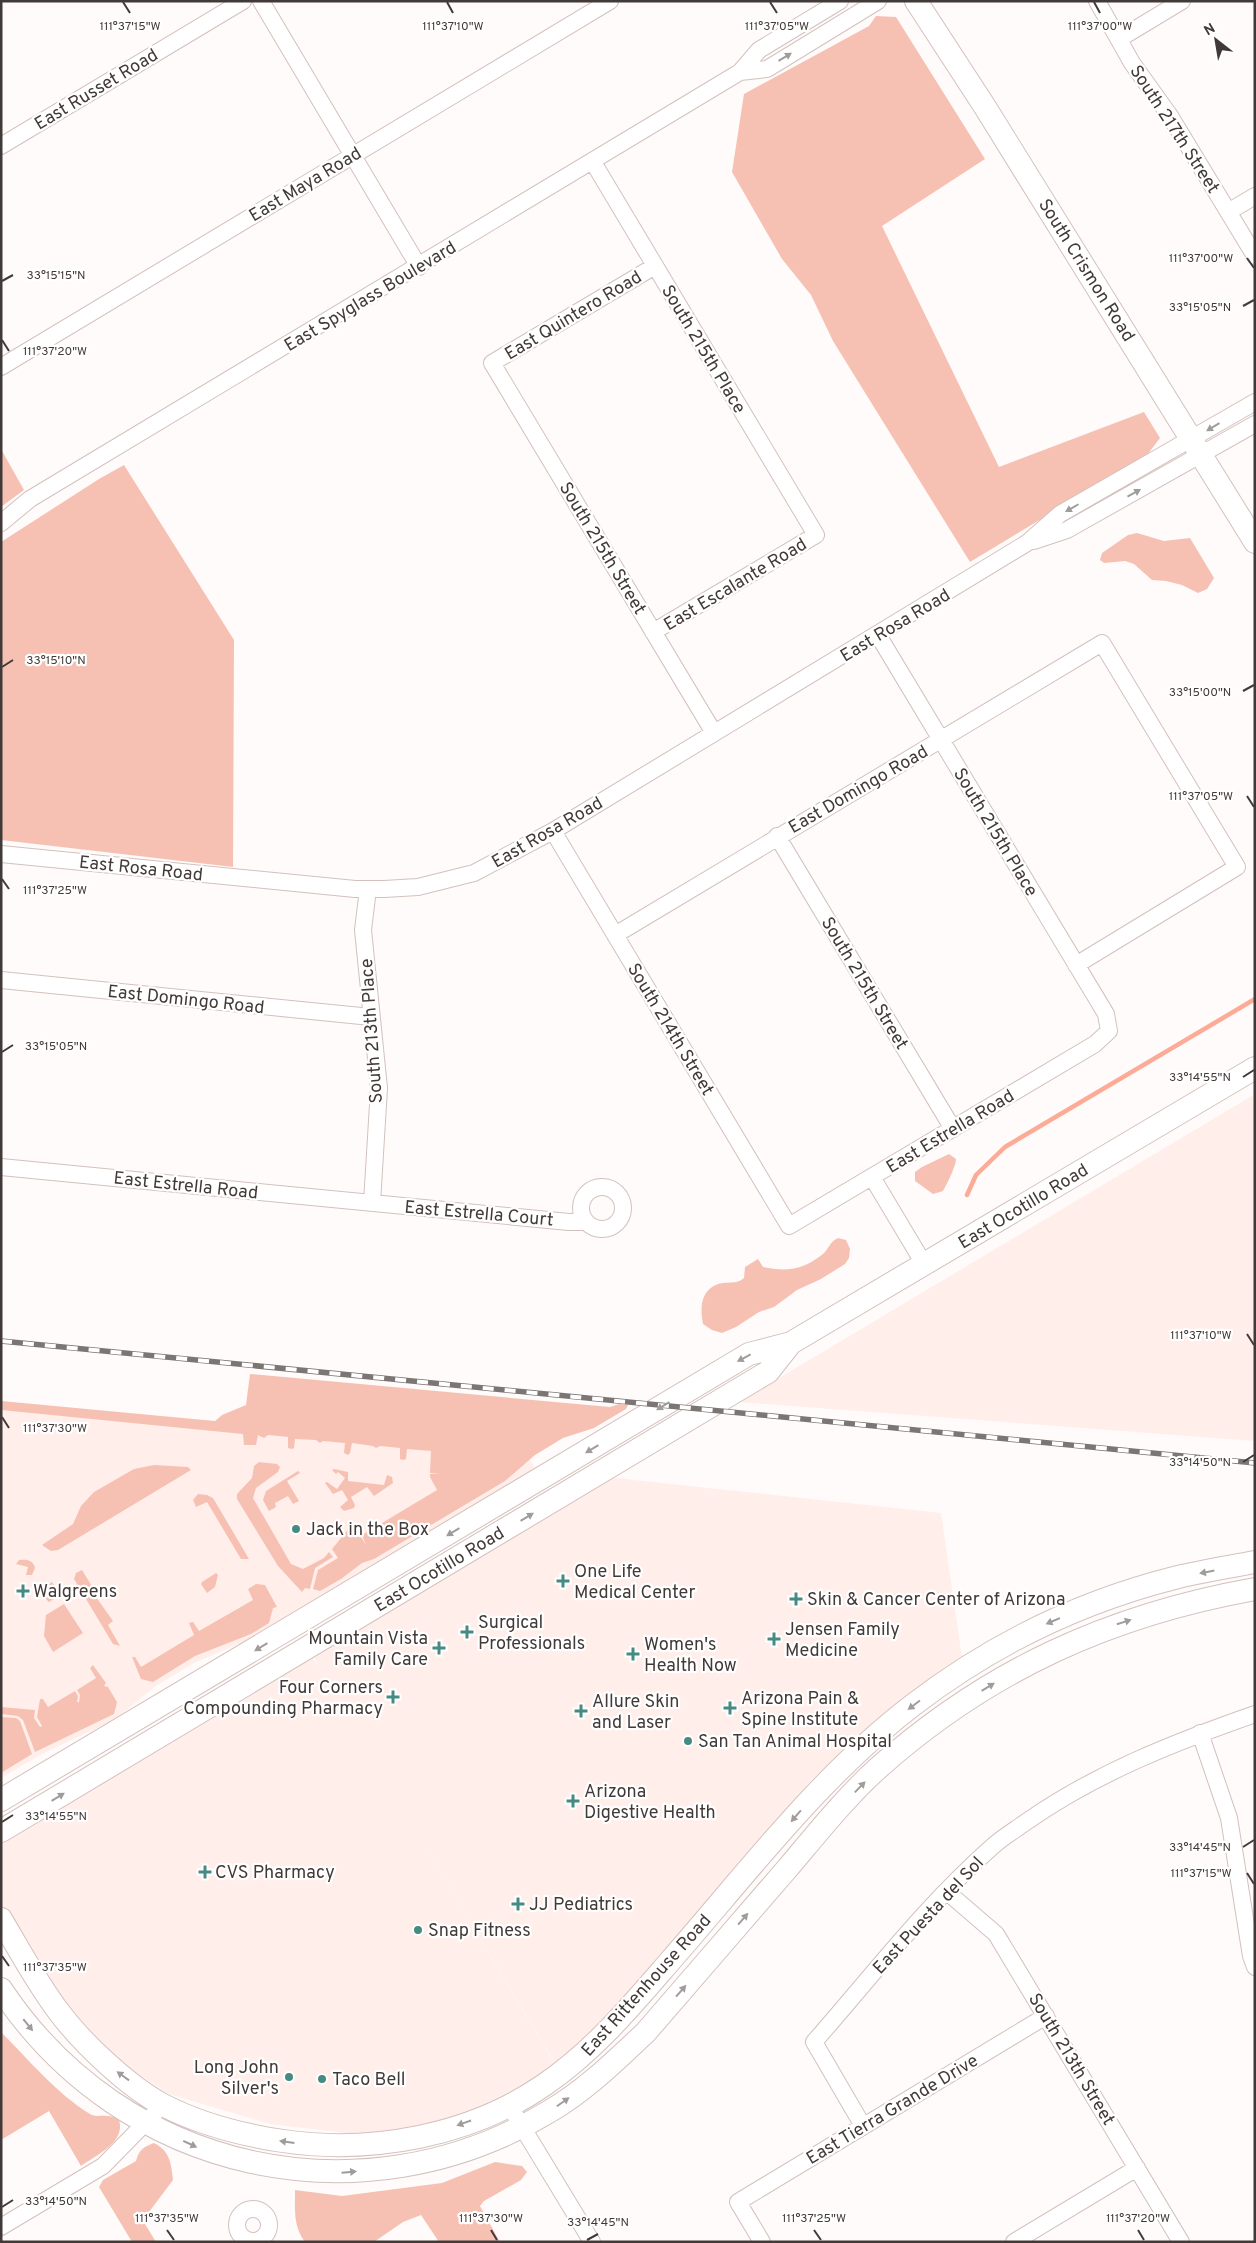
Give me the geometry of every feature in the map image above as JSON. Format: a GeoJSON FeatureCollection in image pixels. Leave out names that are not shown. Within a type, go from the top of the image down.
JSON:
{"type":"FeatureCollection","features":[{"type":"Feature","properties":{"kind":"main road","name":"South Crismon Road"},"geometry":{"type":"LineString","coordinates":[[916,1],[986,107],[1255,542]]}},
{"type":"Feature","properties":{"kind":"main road","name":"East Ocotillo Road"},"geometry":{"type":"LineString","coordinates":[[1,1800],[749,1354],[791,1343],[1255,1068]]}},
{"type":"Feature","properties":{"kind":"main road","name":"East Ocotillo Road"},"geometry":{"type":"LineString","coordinates":[[1,1831],[768,1372],[791,1343]]}},
{"type":"Feature","properties":{"kind":"main road","name":"East Rittenhouse Road"},"geometry":{"type":"LineString","coordinates":[[1,1919],[37,1980],[72,2028],[116,2071],[162,2105],[241,2134],[313,2145],[352,2145],[401,2141],[457,2126],[510,2106],[543,2086],[597,2044],[820,1788],[870,1741],[913,1705],[965,1669],[1033,1630],[1104,1600],[1178,1577],[1255,1562]]}},
{"type":"Feature","properties":{"kind":"main road","name":"East Rittenhouse Road"},"geometry":{"type":"LineString","coordinates":[[1,1989],[28,2026],[57,2059],[100,2093],[146,2124],[199,2148],[241,2160],[289,2168],[341,2173],[414,2164],[486,2143],[522,2127],[569,2098],[613,2063],[646,2032],[838,1810],[876,1769],[962,1702],[1015,1670],[1062,1646],[1109,1626],[1168,1607],[1255,1589]]}},
{"type":"Feature","properties":{"kind":"main road"},"geometry":{"type":"LineString","coordinates":[[186,1720],[183,1710],[188,1690]]}},
{"type":"Feature","properties":{"kind":"street","name":"East Russet Road"},"geometry":{"type":"LineString","coordinates":[[1,146],[243,1]]}},
{"type":"Feature","properties":{"kind":"street"},"geometry":{"type":"LineString","coordinates":[[261,1],[419,267]]}},
{"type":"Feature","properties":{"kind":"street","name":"East Maya Road"},"geometry":{"type":"LineString","coordinates":[[1,367],[610,1]]}},
{"type":"Feature","properties":{"kind":"street","name":"East Spyglass Boulevard"},"geometry":{"type":"LineString","coordinates":[[1,524],[30,499],[419,267],[740,72],[759,50],[840,1]]}},
{"type":"Feature","properties":{"kind":"street","name":"East Spyglass Boulevard"},"geometry":{"type":"LineString","coordinates":[[740,72],[766,68],[878,1]]}},
{"type":"Feature","properties":{"kind":"street","name":"South 217th Street"},"geometry":{"type":"LineString","coordinates":[[1096,1],[1132,63],[1170,116],[1255,256]]}},
{"type":"Feature","properties":{"kind":"street"},"geometry":{"type":"LineString","coordinates":[[1119,39],[1182,1]]}},
{"type":"Feature","properties":{"kind":"street","name":"South 215th Place"},"geometry":{"type":"LineString","coordinates":[[593,162],[816,535]]}},
{"type":"Feature","properties":{"kind":"street"},"geometry":{"type":"LineString","coordinates":[[1228,212],[1255,196]]}},
{"type":"Feature","properties":{"kind":"street","name":"East Quintero Road"},"geometry":{"type":"LineString","coordinates":[[492,363],[655,266]]}},
{"type":"Feature","properties":{"kind":"street","name":"South 215th Street"},"geometry":{"type":"LineString","coordinates":[[492,363],[714,733]]}},
{"type":"Feature","properties":{"kind":"street","name":"East Rosa Road"},"geometry":{"type":"LineString","coordinates":[[1197,447],[1255,402]]}},
{"type":"Feature","properties":{"kind":"street","name":"East Rosa Road"},"geometry":{"type":"LineString","coordinates":[[1,854],[368,890],[418,887],[474,873],[499,862],[553,831],[878,635],[1027,543],[1060,514],[1197,447],[1255,424]]}},
{"type":"Feature","properties":{"kind":"street","name":"East Escalante Road"},"geometry":{"type":"LineString","coordinates":[[653,632],[816,535]]}},
{"type":"Feature","properties":{"kind":"street","name":"South 215th Place"},"geometry":{"type":"LineString","coordinates":[[878,635],[1106,1014],[1109,1031]]}},
{"type":"Feature","properties":{"kind":"street","name":"East Domingo Road"},"geometry":{"type":"LineString","coordinates":[[615,935],[1102,642],[1238,867],[1076,965]]}},
{"type":"Feature","properties":{"kind":"street","name":"South 214th Street"},"geometry":{"type":"LineString","coordinates":[[553,831],[789,1226]]}},
{"type":"Feature","properties":{"kind":"street","name":"South 215th Street"},"geometry":{"type":"LineString","coordinates":[[777,836],[953,1129]]}},
{"type":"Feature","properties":{"kind":"street","name":"South 213th Place"},"geometry":{"type":"LineString","coordinates":[[368,890],[363,930],[379,1088],[372,1203]]}},
{"type":"Feature","properties":{"kind":"street","name":"East Domingo Road"},"geometry":{"type":"LineString","coordinates":[[1,980],[372,1017]]}},
{"type":"Feature","properties":{"kind":"street","name":"East Estrella Road"},"geometry":{"type":"LineString","coordinates":[[789,1226],[1094,1044],[1109,1031]]}},
{"type":"Feature","properties":{"kind":"street","name":"East Estrella Road"},"geometry":{"type":"LineString","coordinates":[[1,1167],[372,1203]]}},
{"type":"Feature","properties":{"kind":"street"},"geometry":{"type":"LineString","coordinates":[[872,1177],[924,1264]]}},
{"type":"Feature","properties":{"kind":"street","name":"East Estrella Court"},"geometry":{"type":"LineString","coordinates":[[372,1203],[569,1222],[586,1222]]}},
{"type":"Feature","properties":{"kind":"street","name":"East Puesta del Sol"},"geometry":{"type":"LineString","coordinates":[[863,2126],[814,2042],[946,1891],[994,1845],[1057,1800],[1126,1764],[1200,1733],[1255,1714]]}},
{"type":"Feature","properties":{"kind":"street"},"geometry":{"type":"LineString","coordinates":[[1200,1733],[1229,1818],[1251,1956],[1255,1967]]}},
{"type":"Feature","properties":{"kind":"street","name":"South 213th Street"},"geometry":{"type":"LineString","coordinates":[[946,1891],[996,1934],[1181,2242]]}},
{"type":"Feature","properties":{"kind":"street","name":"East Tierra Grande Drive"},"geometry":{"type":"LineString","coordinates":[[762,2242],[738,2202],[1046,2016]]}},
{"type":"Feature","properties":{"kind":"street"},"geometry":{"type":"LineString","coordinates":[[1,2227],[103,2166],[146,2124],[162,2105]]}},
{"type":"Feature","properties":{"kind":"street"},"geometry":{"type":"LineString","coordinates":[[510,2106],[592,2242]]}},
{"type":"Feature","properties":{"kind":"street"},"geometry":{"type":"LineString","coordinates":[[1014,2242],[1137,2168]]}},
{"type":"Feature","properties":{"kind":"shaded area"},"geometry":{"type":"Polygon","coordinates":[[[876,16],[896,17],[985,159],[882,226],[999,467],[1144,412],[1160,438],[1147,455],[970,562],[833,341],[811,295],[782,259],[732,172],[744,94],[869,26],[876,16]]]}},
{"type":"Feature","properties":{"kind":"shaded area"},"geometry":{"type":"Polygon","coordinates":[[[1,449],[24,490],[1,507],[1,449]]]}},
{"type":"Feature","properties":{"kind":"shaded area"},"geometry":{"type":"Polygon","coordinates":[[[124,465],[234,640],[233,867],[1,840],[1,542],[124,465]]]}},
{"type":"Feature","properties":{"kind":"shaded area"},"geometry":{"type":"Polygon","coordinates":[[[1137,533],[1164,541],[1190,538],[1214,578],[1207,589],[1198,593],[1182,585],[1152,580],[1134,564],[1125,561],[1104,563],[1100,560],[1102,553],[1128,535],[1137,533]]]}},
{"type":"Feature","properties":{"kind":"shaded area"},"geometry":{"type":"Polygon","coordinates":[[[1255,1094],[1255,1441],[739,1402],[1255,1094]]]}},
{"type":"Feature","properties":{"kind":"shaded area"},"geometry":{"type":"Polygon","coordinates":[[[949,1154],[956,1159],[956,1162],[943,1191],[933,1194],[915,1181],[915,1172],[949,1154]]]}},
{"type":"Feature","properties":{"kind":"shaded area"},"geometry":{"type":"Polygon","coordinates":[[[838,1238],[846,1240],[850,1249],[849,1258],[845,1264],[821,1279],[797,1290],[774,1307],[759,1312],[736,1327],[722,1333],[712,1330],[703,1324],[703,1301],[712,1287],[721,1283],[741,1280],[744,1278],[745,1267],[758,1259],[763,1267],[772,1269],[802,1266],[823,1254],[833,1241],[838,1238]]]}},
{"type":"Feature","properties":{"kind":"shaded area"},"geometry":{"type":"Polygon","coordinates":[[[250,1374],[610,1407],[619,1404],[628,1405],[626,1409],[594,1428],[563,1438],[535,1455],[505,1481],[374,1559],[362,1563],[341,1579],[320,1591],[313,1589],[318,1570],[338,1558],[332,1549],[350,1527],[355,1527],[366,1545],[362,1535],[437,1490],[430,1474],[440,1474],[430,1473],[431,1451],[407,1449],[406,1459],[403,1460],[400,1459],[400,1448],[380,1446],[376,1448],[352,1443],[348,1455],[344,1453],[345,1443],[323,1441],[320,1443],[316,1440],[295,1439],[294,1448],[292,1449],[288,1448],[288,1437],[268,1435],[264,1438],[258,1435],[256,1445],[244,1445],[243,1434],[1,1410],[1,1401],[215,1421],[222,1415],[246,1405],[250,1374]]]}},
{"type":"Feature","properties":{"kind":"shaded area"},"geometry":{"type":"Polygon","coordinates":[[[1,1410],[530,1460],[535,1468],[252,1638],[194,1663],[156,1686],[114,1720],[44,1753],[1,1778],[1,1410]]]}},
{"type":"Feature","properties":{"kind":"shaded area"},"geometry":{"type":"Polygon","coordinates":[[[259,1462],[277,1464],[280,1467],[278,1472],[256,1488],[253,1498],[291,1564],[303,1569],[324,1558],[329,1552],[333,1557],[315,1568],[310,1589],[305,1588],[302,1592],[278,1566],[237,1499],[237,1494],[252,1478],[254,1466],[259,1462]]]}},
{"type":"Feature","properties":{"kind":"shaded area"},"geometry":{"type":"Polygon","coordinates":[[[154,1465],[188,1467],[191,1470],[58,1550],[51,1551],[42,1545],[73,1524],[81,1506],[94,1492],[134,1469],[154,1465]]]}},
{"type":"Feature","properties":{"kind":"shaded area"},"geometry":{"type":"Polygon","coordinates":[[[332,1470],[348,1472],[348,1481],[384,1485],[387,1475],[392,1477],[393,1483],[374,1496],[367,1487],[351,1497],[355,1505],[354,1508],[344,1511],[340,1507],[348,1500],[342,1490],[333,1494],[325,1483],[327,1482],[337,1489],[345,1478],[338,1472],[336,1474],[332,1470]]]}},
{"type":"Feature","properties":{"kind":"shaded area"},"geometry":{"type":"Polygon","coordinates":[[[298,1471],[300,1473],[287,1481],[299,1501],[293,1504],[288,1496],[275,1503],[276,1507],[269,1511],[263,1500],[266,1491],[298,1471]]]}},
{"type":"Feature","properties":{"kind":"shaded area"},"geometry":{"type":"Polygon","coordinates":[[[606,1477],[941,1513],[962,1658],[906,1695],[812,1779],[605,2019],[565,2057],[555,2063],[394,1794],[555,2064],[538,2076],[478,2108],[456,2116],[406,2128],[355,2134],[270,2124],[169,2094],[123,2064],[91,2038],[43,1976],[1,1903],[1,1842],[311,1656],[319,1667],[313,1655],[606,1477]]]}},
{"type":"Feature","properties":{"kind":"shaded area"},"geometry":{"type":"Polygon","coordinates":[[[198,1494],[213,1498],[249,1559],[241,1559],[207,1502],[196,1507],[193,1500],[198,1494]]]}},
{"type":"Feature","properties":{"kind":"shaded area"},"geometry":{"type":"Polygon","coordinates":[[[19,1560],[27,1560],[33,1563],[35,1568],[32,1575],[26,1575],[28,1567],[16,1564],[19,1560]]]}},
{"type":"Feature","properties":{"kind":"shaded area"},"geometry":{"type":"Polygon","coordinates":[[[82,1570],[93,1588],[91,1590],[113,1621],[108,1625],[120,1646],[113,1644],[74,1579],[76,1573],[82,1570]]]}},
{"type":"Feature","properties":{"kind":"shaded area"},"geometry":{"type":"Polygon","coordinates":[[[216,1573],[218,1575],[215,1587],[207,1593],[201,1584],[216,1573]]]}},
{"type":"Feature","properties":{"kind":"shaded area"},"geometry":{"type":"Polygon","coordinates":[[[52,1582],[60,1595],[49,1602],[46,1599],[48,1585],[52,1582]]]}},
{"type":"Feature","properties":{"kind":"shaded area"},"geometry":{"type":"Polygon","coordinates":[[[256,1584],[265,1585],[277,1607],[273,1608],[269,1623],[251,1634],[195,1656],[153,1682],[141,1679],[132,1657],[135,1657],[141,1667],[194,1635],[189,1623],[193,1622],[199,1631],[253,1600],[248,1589],[256,1584]]]}},
{"type":"Feature","properties":{"kind":"shaded area"},"geometry":{"type":"Polygon","coordinates":[[[64,1604],[83,1633],[53,1652],[44,1636],[46,1615],[64,1604]]]}},
{"type":"Feature","properties":{"kind":"shaded area"},"geometry":{"type":"Polygon","coordinates":[[[93,1665],[106,1683],[104,1686],[108,1687],[117,1702],[114,1714],[35,1752],[23,1720],[18,1716],[1,1714],[1,1707],[35,1710],[34,1718],[40,1727],[42,1726],[37,1717],[40,1699],[43,1699],[48,1707],[75,1691],[78,1696],[77,1702],[79,1702],[80,1695],[77,1690],[96,1678],[90,1668],[93,1665]]]}},
{"type":"Feature","properties":{"kind":"shaded area"},"geometry":{"type":"Polygon","coordinates":[[[1,1717],[16,1718],[20,1721],[32,1754],[1,1773],[1,1717]]]}},
{"type":"Feature","properties":{"kind":"shaded area"},"geometry":{"type":"Polygon","coordinates":[[[1,2032],[44,2076],[78,2106],[90,2114],[110,2116],[119,2120],[120,2128],[118,2135],[109,2147],[81,2166],[49,2111],[1,2140],[1,2032]]]}},
{"type":"Feature","properties":{"kind":"shaded area"},"geometry":{"type":"Polygon","coordinates":[[[154,2143],[167,2154],[173,2180],[146,2216],[145,2224],[156,2242],[132,2242],[99,2187],[103,2180],[136,2161],[142,2149],[154,2143]]]}},
{"type":"Feature","properties":{"kind":"shaded area"},"geometry":{"type":"Polygon","coordinates":[[[495,2162],[522,2166],[527,2172],[521,2180],[484,2201],[480,2206],[500,2242],[439,2242],[421,2215],[403,2222],[374,2242],[305,2242],[298,2230],[295,2190],[342,2196],[442,2183],[495,2162]]]}},
{"type":"Feature","properties":{"kind":"waterway"},"geometry":{"type":"LineString","coordinates":[[967,1195],[976,1175],[1005,1147],[1255,999]]}},
{"type":"Feature","properties":{"kind":"railway"},"geometry":{"type":"LineString","coordinates":[[1,1341],[1255,1463]]}},
{"type":"Feature","properties":{"kind":"place","name":"Jack in the Box"},"geometry":{"type":"Point","coordinates":[296,1529]}},
{"type":"Feature","properties":{"kind":"place","name":"One Life Medical Center"},"geometry":{"type":"Point","coordinates":[563,1581]}},
{"type":"Feature","properties":{"kind":"place","name":"Walgreens"},"geometry":{"type":"Point","coordinates":[23,1591]}},
{"type":"Feature","properties":{"kind":"place","name":"Skin & Cancer Center of Arizona"},"geometry":{"type":"Point","coordinates":[796,1599]}},
{"type":"Feature","properties":{"kind":"place","name":"Surgical Professionals"},"geometry":{"type":"Point","coordinates":[467,1632]}},
{"type":"Feature","properties":{"kind":"place","name":"Jensen Family Medicine"},"geometry":{"type":"Point","coordinates":[774,1639]}},
{"type":"Feature","properties":{"kind":"place","name":"Mountain Vista Family Care"},"geometry":{"type":"Point","coordinates":[439,1648]}},
{"type":"Feature","properties":{"kind":"place","name":"Women's Health Now"},"geometry":{"type":"Point","coordinates":[633,1654]}},
{"type":"Feature","properties":{"kind":"place","name":"Four Corners Compounding Pharmacy"},"geometry":{"type":"Point","coordinates":[393,1697]}},
{"type":"Feature","properties":{"kind":"place","name":"Arizona Pain & Spine Institute"},"geometry":{"type":"Point","coordinates":[730,1708]}},
{"type":"Feature","properties":{"kind":"place","name":"Allure Skin and Laser"},"geometry":{"type":"Point","coordinates":[581,1711]}},
{"type":"Feature","properties":{"kind":"place","name":"San Tan Animal Hospital"},"geometry":{"type":"Point","coordinates":[688,1741]}},
{"type":"Feature","properties":{"kind":"place","name":"Arizona Digestive Health"},"geometry":{"type":"Point","coordinates":[573,1801]}},
{"type":"Feature","properties":{"kind":"place","name":"CVS Pharmacy"},"geometry":{"type":"Point","coordinates":[205,1872]}},
{"type":"Feature","properties":{"kind":"place","name":"JJ Pediatrics"},"geometry":{"type":"Point","coordinates":[518,1904]}},
{"type":"Feature","properties":{"kind":"place","name":"Snap Fitness"},"geometry":{"type":"Point","coordinates":[418,1930]}},
{"type":"Feature","properties":{"kind":"place","name":"Long John Silver's"},"geometry":{"type":"Point","coordinates":[289,2077]}},
{"type":"Feature","properties":{"kind":"place","name":"Taco Bell"},"geometry":{"type":"Point","coordinates":[322,2079]}}]}
